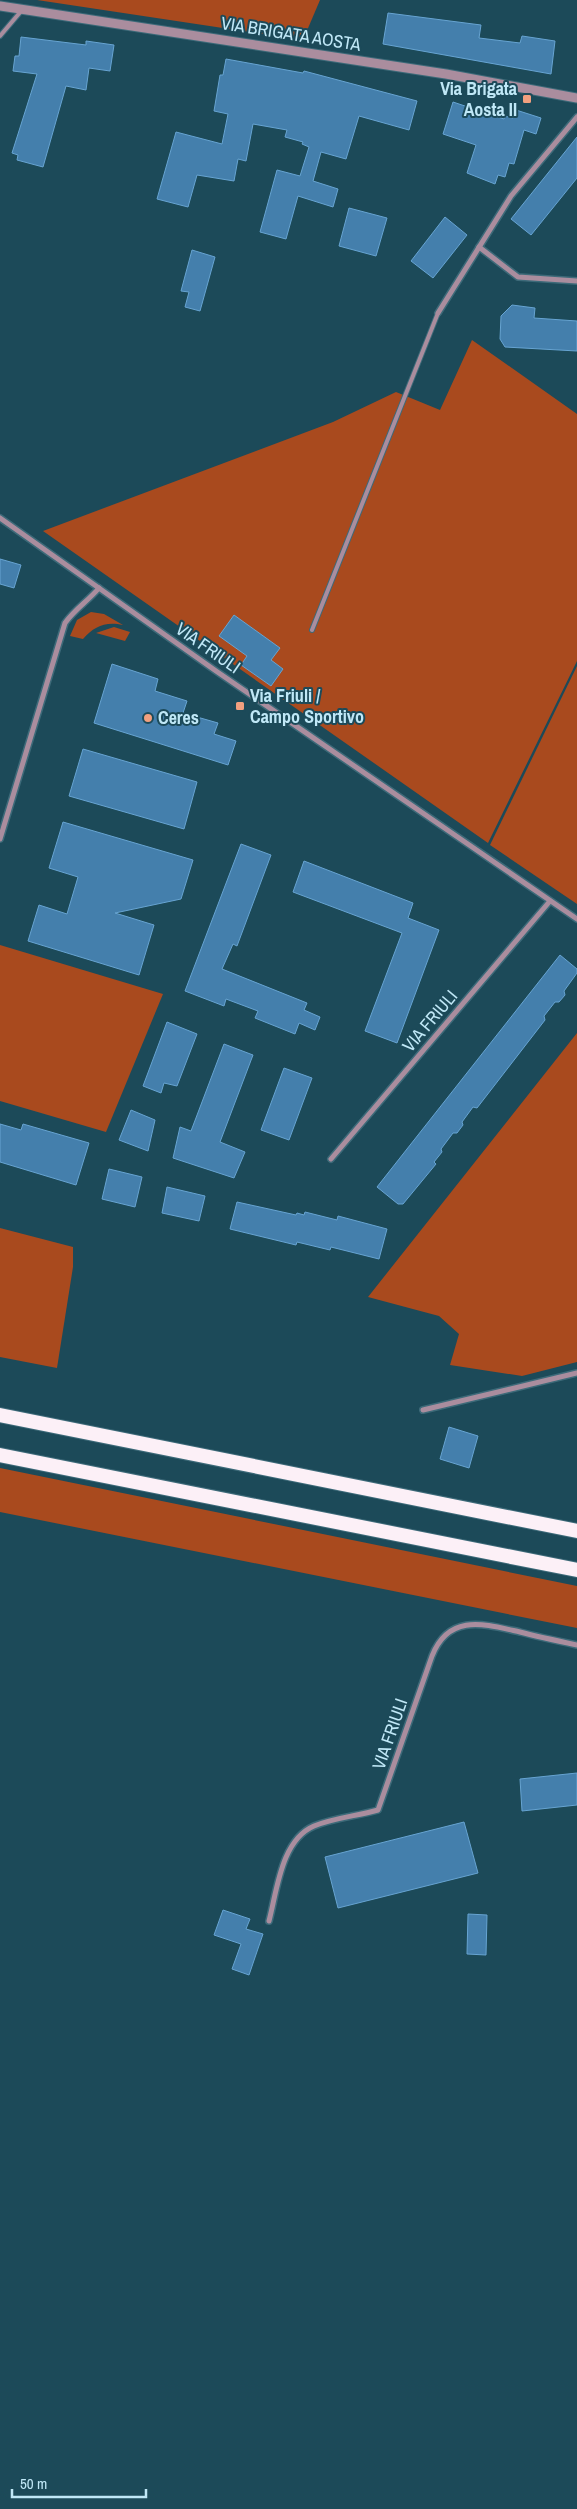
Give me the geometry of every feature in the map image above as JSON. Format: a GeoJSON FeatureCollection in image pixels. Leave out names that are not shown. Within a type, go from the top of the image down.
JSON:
{"type":"FeatureCollection","features":[{"type":"Feature","properties":{"kind":"highway"},"geometry":{"type":"LineString","coordinates":[[0,1415],[577,1531]]}},
{"type":"Feature","properties":{"kind":"highway"},"geometry":{"type":"LineString","coordinates":[[0,1455],[577,1570]]}},
{"type":"Feature","properties":{"kind":"street","name":"VIA BRIGATA AOSTA"},"geometry":{"type":"LineString","coordinates":[[0,6],[446,74],[577,98]]}},
{"type":"Feature","properties":{"kind":"street"},"geometry":{"type":"LineString","coordinates":[[438,313],[511,196],[577,117]]}},
{"type":"Feature","properties":{"kind":"street"},"geometry":{"type":"LineString","coordinates":[[479,248],[518,278],[577,281]]}},
{"type":"Feature","properties":{"kind":"street","name":"VIA FRIULI"},"geometry":{"type":"LineString","coordinates":[[0,518],[256,699],[577,919]]}},
{"type":"Feature","properties":{"kind":"street"},"geometry":{"type":"LineString","coordinates":[[0,839],[65,623],[77,607],[90,599],[99,588]]}},
{"type":"Feature","properties":{"kind":"street","name":"VIA FRIULI"},"geometry":{"type":"LineString","coordinates":[[330,1159],[550,901]]}},
{"type":"Feature","properties":{"kind":"street"},"geometry":{"type":"LineString","coordinates":[[424,1410],[577,1373]]}},
{"type":"Feature","properties":{"kind":"street","name":"VIA FRIULI"},"geometry":{"type":"LineString","coordinates":[[268,1921],[285,1859],[301,1835],[313,1826],[378,1810],[432,1656],[444,1635],[469,1624],[485,1625],[577,1645]]}},
{"type":"Feature","properties":{"kind":"lane"},"geometry":{"type":"LineString","coordinates":[[0,36],[22,10]]}},
{"type":"Feature","properties":{"kind":"lane"},"geometry":{"type":"LineString","coordinates":[[312,630],[438,313]]}},
{"type":"Feature","properties":{"kind":"shaded area"},"geometry":{"type":"Polygon","coordinates":[[[37,0],[320,0],[303,40],[37,0]]]}},
{"type":"Feature","properties":{"kind":"shaded area"},"geometry":{"type":"Polygon","coordinates":[[[472,340],[577,414],[577,661],[488,843],[43,531],[333,422],[396,392],[440,410],[472,340]]]}},
{"type":"Feature","properties":{"kind":"shaded area"},"geometry":{"type":"Polygon","coordinates":[[[91,612],[104,614],[123,625],[106,624],[96,628],[83,639],[70,636],[77,620],[91,612]]]}},
{"type":"Feature","properties":{"kind":"shaded area"},"geometry":{"type":"Polygon","coordinates":[[[114,627],[130,632],[125,641],[96,633],[114,627]]]}},
{"type":"Feature","properties":{"kind":"shaded area"},"geometry":{"type":"Polygon","coordinates":[[[577,666],[577,904],[490,845],[577,666]]]}},
{"type":"Feature","properties":{"kind":"shaded area"},"geometry":{"type":"Polygon","coordinates":[[[0,945],[163,994],[106,1132],[0,1101],[0,945]]]}},
{"type":"Feature","properties":{"kind":"shaded area"},"geometry":{"type":"Polygon","coordinates":[[[577,1033],[577,1362],[522,1376],[450,1365],[459,1334],[439,1316],[368,1297],[577,1033]]]}},
{"type":"Feature","properties":{"kind":"shaded area"},"geometry":{"type":"Polygon","coordinates":[[[0,1228],[73,1247],[73,1267],[57,1368],[0,1357],[0,1228]]]}},
{"type":"Feature","properties":{"kind":"shaded area"},"geometry":{"type":"Polygon","coordinates":[[[0,1468],[577,1586],[577,1628],[0,1512],[0,1468]]]}},
{"type":"Feature","properties":{"kind":"building"},"geometry":{"type":"Polygon","coordinates":[[[388,13],[481,25],[479,38],[520,43],[522,36],[555,41],[551,74],[383,44],[388,13]]]}},
{"type":"Feature","properties":{"kind":"building"},"geometry":{"type":"Polygon","coordinates":[[[21,37],[86,45],[86,41],[114,45],[110,71],[89,68],[86,90],[66,86],[43,167],[17,160],[18,155],[12,153],[37,74],[13,71],[15,56],[19,56],[21,37]]]}},
{"type":"Feature","properties":{"kind":"building"},"geometry":{"type":"Polygon","coordinates":[[[226,59],[303,73],[304,71],[417,101],[409,130],[359,116],[346,159],[321,152],[313,181],[338,189],[333,207],[298,196],[286,239],[260,232],[277,170],[300,176],[309,147],[302,144],[303,142],[285,137],[287,130],[253,124],[246,161],[238,159],[234,181],[197,175],[188,207],[157,199],[176,132],[222,144],[228,114],[214,111],[220,75],[223,75],[226,59]]]}},
{"type":"Feature","properties":{"kind":"building"},"geometry":{"type":"Polygon","coordinates":[[[453,102],[504,119],[505,116],[513,118],[516,110],[541,118],[536,134],[524,130],[514,164],[509,163],[505,177],[498,175],[495,184],[467,173],[476,145],[443,134],[453,102]]]}},
{"type":"Feature","properties":{"kind":"building"},"geometry":{"type":"Polygon","coordinates":[[[577,137],[577,178],[531,235],[511,219],[577,137]]]}},
{"type":"Feature","properties":{"kind":"building"},"geometry":{"type":"Polygon","coordinates":[[[349,208],[387,218],[376,256],[339,246],[349,208]]]}},
{"type":"Feature","properties":{"kind":"building"},"geometry":{"type":"Polygon","coordinates":[[[445,217],[467,235],[433,278],[411,261],[445,217]]]}},
{"type":"Feature","properties":{"kind":"building"},"geometry":{"type":"Polygon","coordinates":[[[192,250],[215,257],[200,311],[185,307],[189,292],[181,291],[192,250]]]}},
{"type":"Feature","properties":{"kind":"building"},"geometry":{"type":"Polygon","coordinates":[[[512,305],[535,308],[534,318],[577,321],[577,351],[505,347],[500,339],[501,316],[512,305]]]}},
{"type":"Feature","properties":{"kind":"building"},"geometry":{"type":"Polygon","coordinates":[[[0,559],[21,565],[14,588],[0,584],[0,559]]]}},
{"type":"Feature","properties":{"kind":"building"},"geometry":{"type":"Polygon","coordinates":[[[234,615],[280,648],[271,660],[283,669],[271,686],[241,665],[247,656],[219,636],[234,615]]]}},
{"type":"Feature","properties":{"kind":"building","name":"Ceres"},"geometry":{"type":"Polygon","coordinates":[[[112,664],[158,679],[155,691],[187,701],[183,713],[218,723],[214,734],[236,741],[228,765],[94,723],[112,664]]]}},
{"type":"Feature","properties":{"kind":"building"},"geometry":{"type":"Polygon","coordinates":[[[83,749],[197,782],[184,829],[69,796],[83,749]]]}},
{"type":"Feature","properties":{"kind":"building"},"geometry":{"type":"Polygon","coordinates":[[[63,822],[193,860],[181,899],[115,913],[154,925],[139,975],[28,941],[39,905],[67,914],[78,877],[49,868],[63,822]]]}},
{"type":"Feature","properties":{"kind":"building"},"geometry":{"type":"Polygon","coordinates":[[[241,844],[271,855],[237,946],[233,944],[222,969],[307,1003],[304,1010],[320,1017],[315,1030],[299,1023],[295,1034],[255,1018],[258,1011],[226,999],[224,1006],[185,991],[241,844]]]}},
{"type":"Feature","properties":{"kind":"building"},"geometry":{"type":"Polygon","coordinates":[[[304,861],[413,903],[408,918],[439,930],[397,1043],[365,1031],[402,933],[293,892],[304,861]]]}},
{"type":"Feature","properties":{"kind":"building"},"geometry":{"type":"Polygon","coordinates":[[[560,955],[577,969],[577,973],[564,991],[565,995],[559,1002],[555,1002],[544,1016],[545,1020],[477,1108],[473,1107],[462,1122],[463,1125],[457,1133],[453,1133],[441,1149],[442,1152],[434,1162],[436,1164],[403,1204],[398,1204],[377,1187],[560,955]]]}},
{"type":"Feature","properties":{"kind":"building"},"geometry":{"type":"Polygon","coordinates":[[[167,1022],[197,1034],[177,1086],[164,1083],[161,1093],[143,1086],[167,1022]]]}},
{"type":"Feature","properties":{"kind":"building"},"geometry":{"type":"Polygon","coordinates":[[[224,1044],[253,1055],[220,1142],[245,1152],[234,1178],[173,1158],[180,1127],[191,1131],[224,1044]]]}},
{"type":"Feature","properties":{"kind":"building"},"geometry":{"type":"Polygon","coordinates":[[[284,1068],[312,1078],[289,1140],[261,1130],[284,1068]]]}},
{"type":"Feature","properties":{"kind":"building"},"geometry":{"type":"Polygon","coordinates":[[[131,1110],[155,1120],[148,1151],[119,1140],[131,1110]]]}},
{"type":"Feature","properties":{"kind":"building"},"geometry":{"type":"Polygon","coordinates":[[[0,1124],[21,1130],[23,1124],[89,1143],[76,1185],[0,1162],[0,1124]]]}},
{"type":"Feature","properties":{"kind":"building"},"geometry":{"type":"Polygon","coordinates":[[[109,1169],[142,1177],[135,1207],[102,1199],[109,1169]]]}},
{"type":"Feature","properties":{"kind":"building"},"geometry":{"type":"Polygon","coordinates":[[[167,1187],[205,1196],[199,1221],[162,1213],[167,1187]]]}},
{"type":"Feature","properties":{"kind":"building"},"geometry":{"type":"Polygon","coordinates":[[[237,1202],[296,1215],[297,1213],[304,1215],[305,1212],[337,1220],[338,1216],[387,1229],[379,1259],[331,1247],[330,1250],[297,1242],[296,1245],[230,1229],[237,1202]]]}},
{"type":"Feature","properties":{"kind":"building"},"geometry":{"type":"Polygon","coordinates":[[[449,1427],[478,1436],[469,1468],[440,1459],[449,1427]]]}},
{"type":"Feature","properties":{"kind":"building"},"geometry":{"type":"Polygon","coordinates":[[[577,1773],[577,1805],[522,1811],[520,1779],[577,1773]]]}},
{"type":"Feature","properties":{"kind":"building"},"geometry":{"type":"Polygon","coordinates":[[[464,1822],[478,1873],[338,1908],[325,1857],[464,1822]]]}},
{"type":"Feature","properties":{"kind":"building"},"geometry":{"type":"Polygon","coordinates":[[[223,1910],[250,1919],[246,1929],[263,1934],[249,1975],[232,1969],[241,1944],[214,1935],[223,1910]]]}},
{"type":"Feature","properties":{"kind":"building"},"geometry":{"type":"Polygon","coordinates":[[[468,1914],[487,1915],[486,1955],[467,1954],[468,1914]]]}},
{"type":"Feature","properties":{"kind":"place","name":"Via Brigata Aosta II"},"geometry":{"type":"Point","coordinates":[527,99]}},
{"type":"Feature","properties":{"kind":"place","name":"Via Friuli / Campo Sportivo"},"geometry":{"type":"Point","coordinates":[240,706]}},
{"type":"Feature","properties":{"kind":"place","name":"Ceres"},"geometry":{"type":"Point","coordinates":[148,718]}}]}
